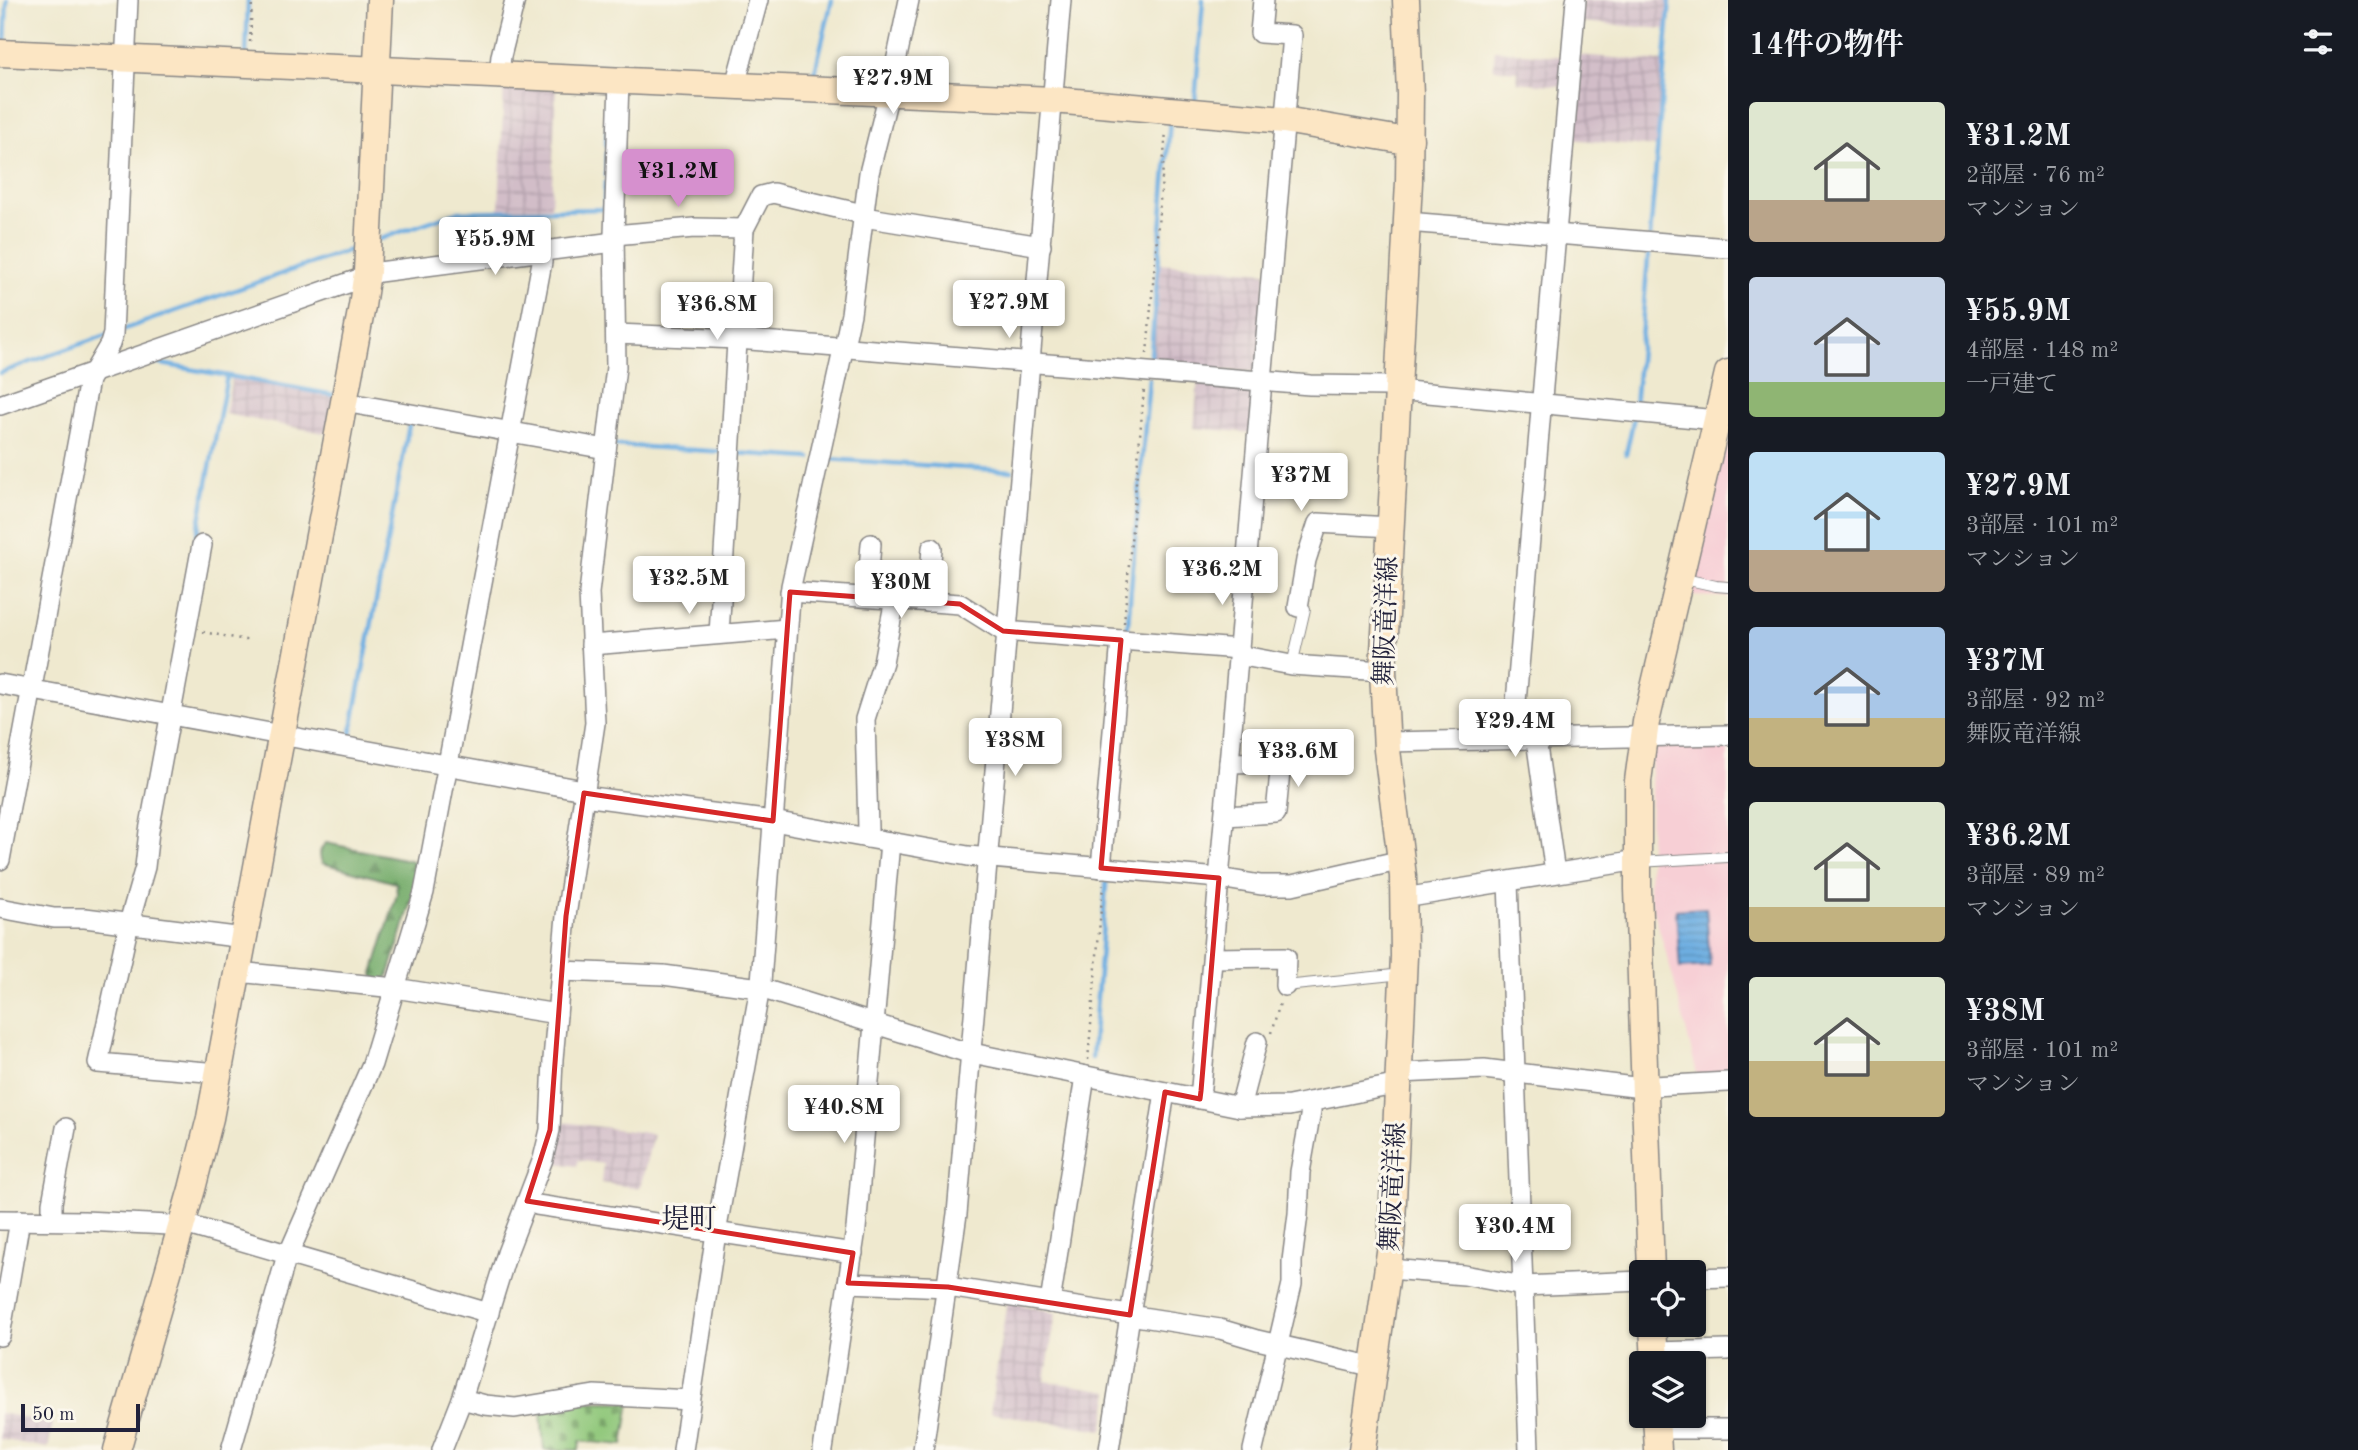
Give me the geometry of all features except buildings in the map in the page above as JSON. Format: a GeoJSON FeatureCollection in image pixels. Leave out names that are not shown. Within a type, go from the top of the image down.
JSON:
{"type":"FeatureCollection","features":[{"type":"Feature","properties":{"kind":"street"},"geometry":{"type":"LineString","coordinates":[[0,860],[3,829],[32,690],[86,394],[93,372],[113,334],[128,0]]}},
{"type":"Feature","properties":{"kind":"street"},"geometry":{"type":"LineString","coordinates":[[117,1450],[202,1153],[344,402],[366,276],[380,0]]}},
{"type":"Feature","properties":{"kind":"street"},"geometry":{"type":"LineString","coordinates":[[499,75],[500,56],[515,0]]}},
{"type":"Feature","properties":{"kind":"street"},"geometry":{"type":"LineString","coordinates":[[738,86],[738,74],[758,0]]}},
{"type":"Feature","properties":{"kind":"street"},"geometry":{"type":"LineString","coordinates":[[683,1450],[716,1233],[760,988],[790,592],[853,299],[869,173],[909,0]]}},
{"type":"Feature","properties":{"kind":"street"},"geometry":{"type":"LineString","coordinates":[[923,1450],[957,1214],[1061,0]]}},
{"type":"Feature","properties":{"kind":"street"},"geometry":{"type":"LineString","coordinates":[[1200,1099],[1292,35],[1260,33],[1263,0]]}},
{"type":"Feature","properties":{"kind":"street","name":"舞阪竜洋線"},"geometry":{"type":"LineString","coordinates":[[1363,1450],[1389,1269],[1396,1187],[1404,974],[1402,860],[1387,742],[1383,671],[1410,139],[1406,0]]}},
{"type":"Feature","properties":{"kind":"street"},"geometry":{"type":"LineString","coordinates":[[1515,739],[1576,0]]}},
{"type":"Feature","properties":{"kind":"street"},"geometry":{"type":"LineString","coordinates":[[0,53],[1053,100],[1284,120],[1395,139],[1410,139]]}},
{"type":"Feature","properties":{"kind":"street"},"geometry":{"type":"LineString","coordinates":[[442,1450],[462,1399],[507,1253],[543,1159],[550,1130],[568,896],[596,709],[589,612],[614,384],[614,238],[619,81]]}},
{"type":"Feature","properties":{"kind":"street"},"geometry":{"type":"LineString","coordinates":[[719,634],[744,229],[761,196],[773,193],[862,215],[1041,246]]}},
{"type":"Feature","properties":{"kind":"street"},"geometry":{"type":"LineString","coordinates":[[1407,222],[1728,248]]}},
{"type":"Feature","properties":{"kind":"street"},"geometry":{"type":"LineString","coordinates":[[0,405],[379,272],[694,228],[744,229]]}},
{"type":"Feature","properties":{"kind":"street"},"geometry":{"type":"LineString","coordinates":[[231,1450],[289,1254],[372,1064],[428,875],[542,262],[541,251]]}},
{"type":"Feature","properties":{"kind":"street"},"geometry":{"type":"LineString","coordinates":[[616,334],[737,339],[1323,386],[1389,386],[1407,391],[1717,420]]}},
{"type":"Feature","properties":{"kind":"street"},"geometry":{"type":"LineString","coordinates":[[1651,1260],[1638,861],[1638,781],[1643,737],[1728,373]]}},
{"type":"Feature","properties":{"kind":"street"},"geometry":{"type":"LineString","coordinates":[[344,402],[606,449]]}},
{"type":"Feature","properties":{"kind":"street"},"geometry":{"type":"LineString","coordinates":[[1298,607],[1304,568],[1318,523],[1391,527]]}},
{"type":"Feature","properties":{"kind":"street"},"geometry":{"type":"LineString","coordinates":[[867,597],[871,544]]}},
{"type":"Feature","properties":{"kind":"street"},"geometry":{"type":"LineString","coordinates":[[202,545],[149,831],[145,867],[129,923],[98,1063],[219,1073]]}},
{"type":"Feature","properties":{"kind":"street"},"geometry":{"type":"LineString","coordinates":[[929,601],[932,548]]}},
{"type":"Feature","properties":{"kind":"street"},"geometry":{"type":"LineString","coordinates":[[790,592],[960,604],[1007,632],[1239,652],[1292,665],[1383,671]]}},
{"type":"Feature","properties":{"kind":"street"},"geometry":{"type":"LineString","coordinates":[[867,838],[865,719],[883,662],[895,599]]}},
{"type":"Feature","properties":{"kind":"street"},"geometry":{"type":"LineString","coordinates":[[591,645],[787,629]]}},
{"type":"Feature","properties":{"kind":"street"},"geometry":{"type":"LineString","coordinates":[[1103,868],[1122,640]]}},
{"type":"Feature","properties":{"kind":"street"},"geometry":{"type":"LineString","coordinates":[[0,684],[578,789],[591,797],[773,821],[988,858],[1219,878],[1261,885],[1292,885],[1402,860]]}},
{"type":"Feature","properties":{"kind":"street"},"geometry":{"type":"LineString","coordinates":[[1387,742],[1728,735]]}},
{"type":"Feature","properties":{"kind":"street"},"geometry":{"type":"LineString","coordinates":[[1536,739],[1555,873]]}},
{"type":"Feature","properties":{"kind":"street"},"geometry":{"type":"LineString","coordinates":[[1225,816],[1276,813],[1281,762],[1229,763]]}},
{"type":"Feature","properties":{"kind":"street"},"geometry":{"type":"LineString","coordinates":[[823,1450],[853,1253],[890,842]]}},
{"type":"Feature","properties":{"kind":"street"},"geometry":{"type":"LineString","coordinates":[[1404,898],[1638,861]]}},
{"type":"Feature","properties":{"kind":"street"},"geometry":{"type":"LineString","coordinates":[[1508,881],[1529,1450]]}},
{"type":"Feature","properties":{"kind":"street"},"geometry":{"type":"LineString","coordinates":[[0,908],[54,918],[85,918],[244,938]]}},
{"type":"Feature","properties":{"kind":"street"},"geometry":{"type":"LineString","coordinates":[[1213,958],[1286,957],[1286,986]]}},
{"type":"Feature","properties":{"kind":"street"},"geometry":{"type":"LineString","coordinates":[[238,971],[395,988],[557,1014]]}},
{"type":"Feature","properties":{"kind":"street"},"geometry":{"type":"LineString","coordinates":[[561,971],[663,975],[760,988],[971,1053],[1240,1107],[1277,1107],[1309,1102],[1390,1086],[1400,1080],[1469,1069],[1645,1087],[1728,1082]]}},
{"type":"Feature","properties":{"kind":"street"},"geometry":{"type":"LineString","coordinates":[[1240,1107],[1257,1042]]}},
{"type":"Feature","properties":{"kind":"street"},"geometry":{"type":"LineString","coordinates":[[1050,1303],[1085,1076]]}},
{"type":"Feature","properties":{"kind":"street"},"geometry":{"type":"LineString","coordinates":[[1110,1450],[1165,1092]]}},
{"type":"Feature","properties":{"kind":"street"},"geometry":{"type":"LineString","coordinates":[[1253,1450],[1292,1284],[1300,1172],[1311,1111],[1309,1102]]}},
{"type":"Feature","properties":{"kind":"street"},"geometry":{"type":"LineString","coordinates":[[52,1220],[52,1203],[66,1128]]}},
{"type":"Feature","properties":{"kind":"street"},"geometry":{"type":"LineString","coordinates":[[527,1201],[537,1205],[853,1253]]}},
{"type":"Feature","properties":{"kind":"street"},"geometry":{"type":"LineString","coordinates":[[0,1220],[191,1226],[489,1312]]}},
{"type":"Feature","properties":{"kind":"street"},"geometry":{"type":"LineString","coordinates":[[0,1336],[20,1220]]}},
{"type":"Feature","properties":{"kind":"street"},"geometry":{"type":"LineString","coordinates":[[1389,1269],[1464,1275],[1523,1286],[1629,1282]]}},
{"type":"Feature","properties":{"kind":"street"},"geometry":{"type":"LineString","coordinates":[[1706,1277],[1728,1276]]}},
{"type":"Feature","properties":{"kind":"street"},"geometry":{"type":"LineString","coordinates":[[848,1283],[948,1287],[1130,1315],[1227,1331],[1375,1367]]}},
{"type":"Feature","properties":{"kind":"street"},"geometry":{"type":"LineString","coordinates":[[1706,1352],[1728,1350]]}},
{"type":"Feature","properties":{"kind":"street"},"geometry":{"type":"LineString","coordinates":[[462,1399],[500,1408],[594,1395],[691,1400]]}},
{"type":"Feature","properties":{"kind":"street"},"geometry":{"type":"LineString","coordinates":[[1657,1432],[1728,1429]]}},
{"type":"Feature","properties":{"kind":"lane"},"geometry":{"type":"LineString","coordinates":[[1680,578],[1728,587]]}},
{"type":"Feature","properties":{"kind":"lane"},"geometry":{"type":"LineString","coordinates":[[1292,665],[1305,609],[1298,607]]}},
{"type":"Feature","properties":{"kind":"lane"},"geometry":{"type":"LineString","coordinates":[[1638,861],[1728,857]]}},
{"type":"Feature","properties":{"kind":"lane"},"geometry":{"type":"LineString","coordinates":[[1286,986],[1404,974]]}},
{"type":"Feature","properties":{"kind":"path"},"geometry":{"type":"LineString","coordinates":[[249,64],[252,0]]}},
{"type":"Feature","properties":{"kind":"path"},"geometry":{"type":"LineString","coordinates":[[1147,354],[1166,128]]}},
{"type":"Feature","properties":{"kind":"path"},"geometry":{"type":"LineString","coordinates":[[1122,640],[1144,390]]}},
{"type":"Feature","properties":{"kind":"path"},"geometry":{"type":"LineString","coordinates":[[186,629],[251,641]]}},
{"type":"Feature","properties":{"kind":"path"},"geometry":{"type":"LineString","coordinates":[[1085,1076],[1091,1041],[1103,868]]}},
{"type":"Feature","properties":{"kind":"path"},"geometry":{"type":"LineString","coordinates":[[1257,1042],[1271,1034],[1286,986]]}},
{"type":"Feature","properties":{"kind":"highlighted area"},"geometry":{"type":"Polygon","coordinates":[[[790,592],[960,604],[1003,631],[1121,640],[1101,868],[1219,878],[1200,1099],[1165,1092],[1130,1315],[948,1287],[848,1283],[853,1253],[527,1201],[550,1130],[566,916],[584,793],[773,821],[790,592]]]}},
{"type":"Feature","properties":{"kind":"shaded area"},"geometry":{"type":"Polygon","coordinates":[[[1582,0],[1669,0],[1666,29],[1580,22],[1582,0]]]}},
{"type":"Feature","properties":{"kind":"shaded area"},"geometry":{"type":"Polygon","coordinates":[[[1495,50],[1565,57],[1563,86],[1517,82],[1518,71],[1493,69],[1495,50]]]}},
{"type":"Feature","properties":{"kind":"shaded area"},"geometry":{"type":"Polygon","coordinates":[[[1577,55],[1664,62],[1656,147],[1570,139],[1577,55]]]}},
{"type":"Feature","properties":{"kind":"shaded area"},"geometry":{"type":"Polygon","coordinates":[[[504,84],[556,86],[551,207],[499,209],[504,84]]]}},
{"type":"Feature","properties":{"kind":"shaded area"},"geometry":{"type":"Polygon","coordinates":[[[1159,263],[1266,272],[1258,372],[1151,367],[1159,263]]]}},
{"type":"Feature","properties":{"kind":"shaded area"},"geometry":{"type":"Polygon","coordinates":[[[232,378],[337,397],[330,434],[225,414],[232,378]]]}},
{"type":"Feature","properties":{"kind":"shaded area"},"geometry":{"type":"Polygon","coordinates":[[[1198,380],[1253,385],[1253,433],[1194,428],[1198,380]]]}},
{"type":"Feature","properties":{"kind":"shaded area"},"geometry":{"type":"Polygon","coordinates":[[[1728,424],[1728,597],[1687,596],[1728,424]]]}},
{"type":"Feature","properties":{"kind":"shaded area"},"geometry":{"type":"Polygon","coordinates":[[[1728,745],[1728,1076],[1698,1078],[1649,893],[1652,747],[1728,745]]]}},
{"type":"Feature","properties":{"kind":"shaded area"},"geometry":{"type":"Polygon","coordinates":[[[557,1121],[653,1134],[640,1188],[601,1183],[603,1164],[578,1160],[577,1166],[548,1162],[557,1121]]]}},
{"type":"Feature","properties":{"kind":"shaded area"},"geometry":{"type":"Polygon","coordinates":[[[1007,1301],[1056,1313],[1045,1381],[1110,1391],[1103,1430],[990,1413],[1007,1301]]]}},
{"type":"Feature","properties":{"kind":"shaded area"},"geometry":{"type":"Polygon","coordinates":[[[0,1413],[53,1423],[48,1448],[0,1439],[0,1413]]]}},
{"type":"Feature","properties":{"kind":"green space"},"geometry":{"type":"Polygon","coordinates":[[[326,843],[413,861],[419,867],[415,890],[388,977],[384,982],[374,978],[373,973],[397,894],[396,883],[322,863],[320,852],[326,843]]]}},
{"type":"Feature","properties":{"kind":"green space"},"geometry":{"type":"Polygon","coordinates":[[[583,1402],[630,1402],[623,1445],[580,1441],[579,1450],[544,1450],[541,1410],[583,1402]]]}},
{"type":"Feature","properties":{"kind":"water"},"geometry":{"type":"Polygon","coordinates":[[[1706,908],[1710,966],[1680,968],[1676,910],[1706,908]]]}},
{"type":"Feature","properties":{"kind":"waterway"},"geometry":{"type":"LineString","coordinates":[[5,44],[7,0]]}},
{"type":"Feature","properties":{"kind":"waterway"},"geometry":{"type":"LineString","coordinates":[[246,55],[248,0]]}},
{"type":"Feature","properties":{"kind":"waterway"},"geometry":{"type":"LineString","coordinates":[[813,80],[832,0]]}},
{"type":"Feature","properties":{"kind":"waterway"},"geometry":{"type":"LineString","coordinates":[[1195,103],[1203,0]]}},
{"type":"Feature","properties":{"kind":"waterway"},"geometry":{"type":"LineString","coordinates":[[1650,236],[1670,0]]}},
{"type":"Feature","properties":{"kind":"waterway"},"geometry":{"type":"LineString","coordinates":[[608,91],[608,98]]}},
{"type":"Feature","properties":{"kind":"waterway"},"geometry":{"type":"LineString","coordinates":[[606,146],[608,106]]}},
{"type":"Feature","properties":{"kind":"waterway"},"geometry":{"type":"LineString","coordinates":[[1150,366],[1170,120]]}},
{"type":"Feature","properties":{"kind":"waterway"},"geometry":{"type":"LineString","coordinates":[[606,153],[606,175]]}},
{"type":"Feature","properties":{"kind":"waterway"},"geometry":{"type":"LineString","coordinates":[[380,239],[457,212],[604,209],[605,183]]}},
{"type":"Feature","properties":{"kind":"waterway"},"geometry":{"type":"LineString","coordinates":[[119,331],[358,247]]}},
{"type":"Feature","properties":{"kind":"waterway"},"geometry":{"type":"LineString","coordinates":[[1635,406],[1649,247]]}},
{"type":"Feature","properties":{"kind":"waterway"},"geometry":{"type":"LineString","coordinates":[[0,373],[106,335]]}},
{"type":"Feature","properties":{"kind":"waterway"},"geometry":{"type":"LineString","coordinates":[[145,361],[334,395]]}},
{"type":"Feature","properties":{"kind":"waterway"},"geometry":{"type":"LineString","coordinates":[[196,541],[227,376]]}},
{"type":"Feature","properties":{"kind":"waterway"},"geometry":{"type":"LineString","coordinates":[[1127,635],[1149,379]]}},
{"type":"Feature","properties":{"kind":"waterway"},"geometry":{"type":"LineString","coordinates":[[1626,454],[1634,417]]}},
{"type":"Feature","properties":{"kind":"waterway"},"geometry":{"type":"LineString","coordinates":[[350,739],[410,420]]}},
{"type":"Feature","properties":{"kind":"waterway"},"geometry":{"type":"LineString","coordinates":[[614,445],[726,452]]}},
{"type":"Feature","properties":{"kind":"waterway"},"geometry":{"type":"LineString","coordinates":[[734,453],[810,458]]}},
{"type":"Feature","properties":{"kind":"waterway"},"geometry":{"type":"LineString","coordinates":[[828,459],[1012,471]]}},
{"type":"Feature","properties":{"kind":"waterway"},"geometry":{"type":"LineString","coordinates":[[1092,1058],[1107,874]]}},
{"type":"Feature","properties":{"kind":"district","name":"堤町"},"geometry":{"type":"Point","coordinates":[689,1221]}}]}
